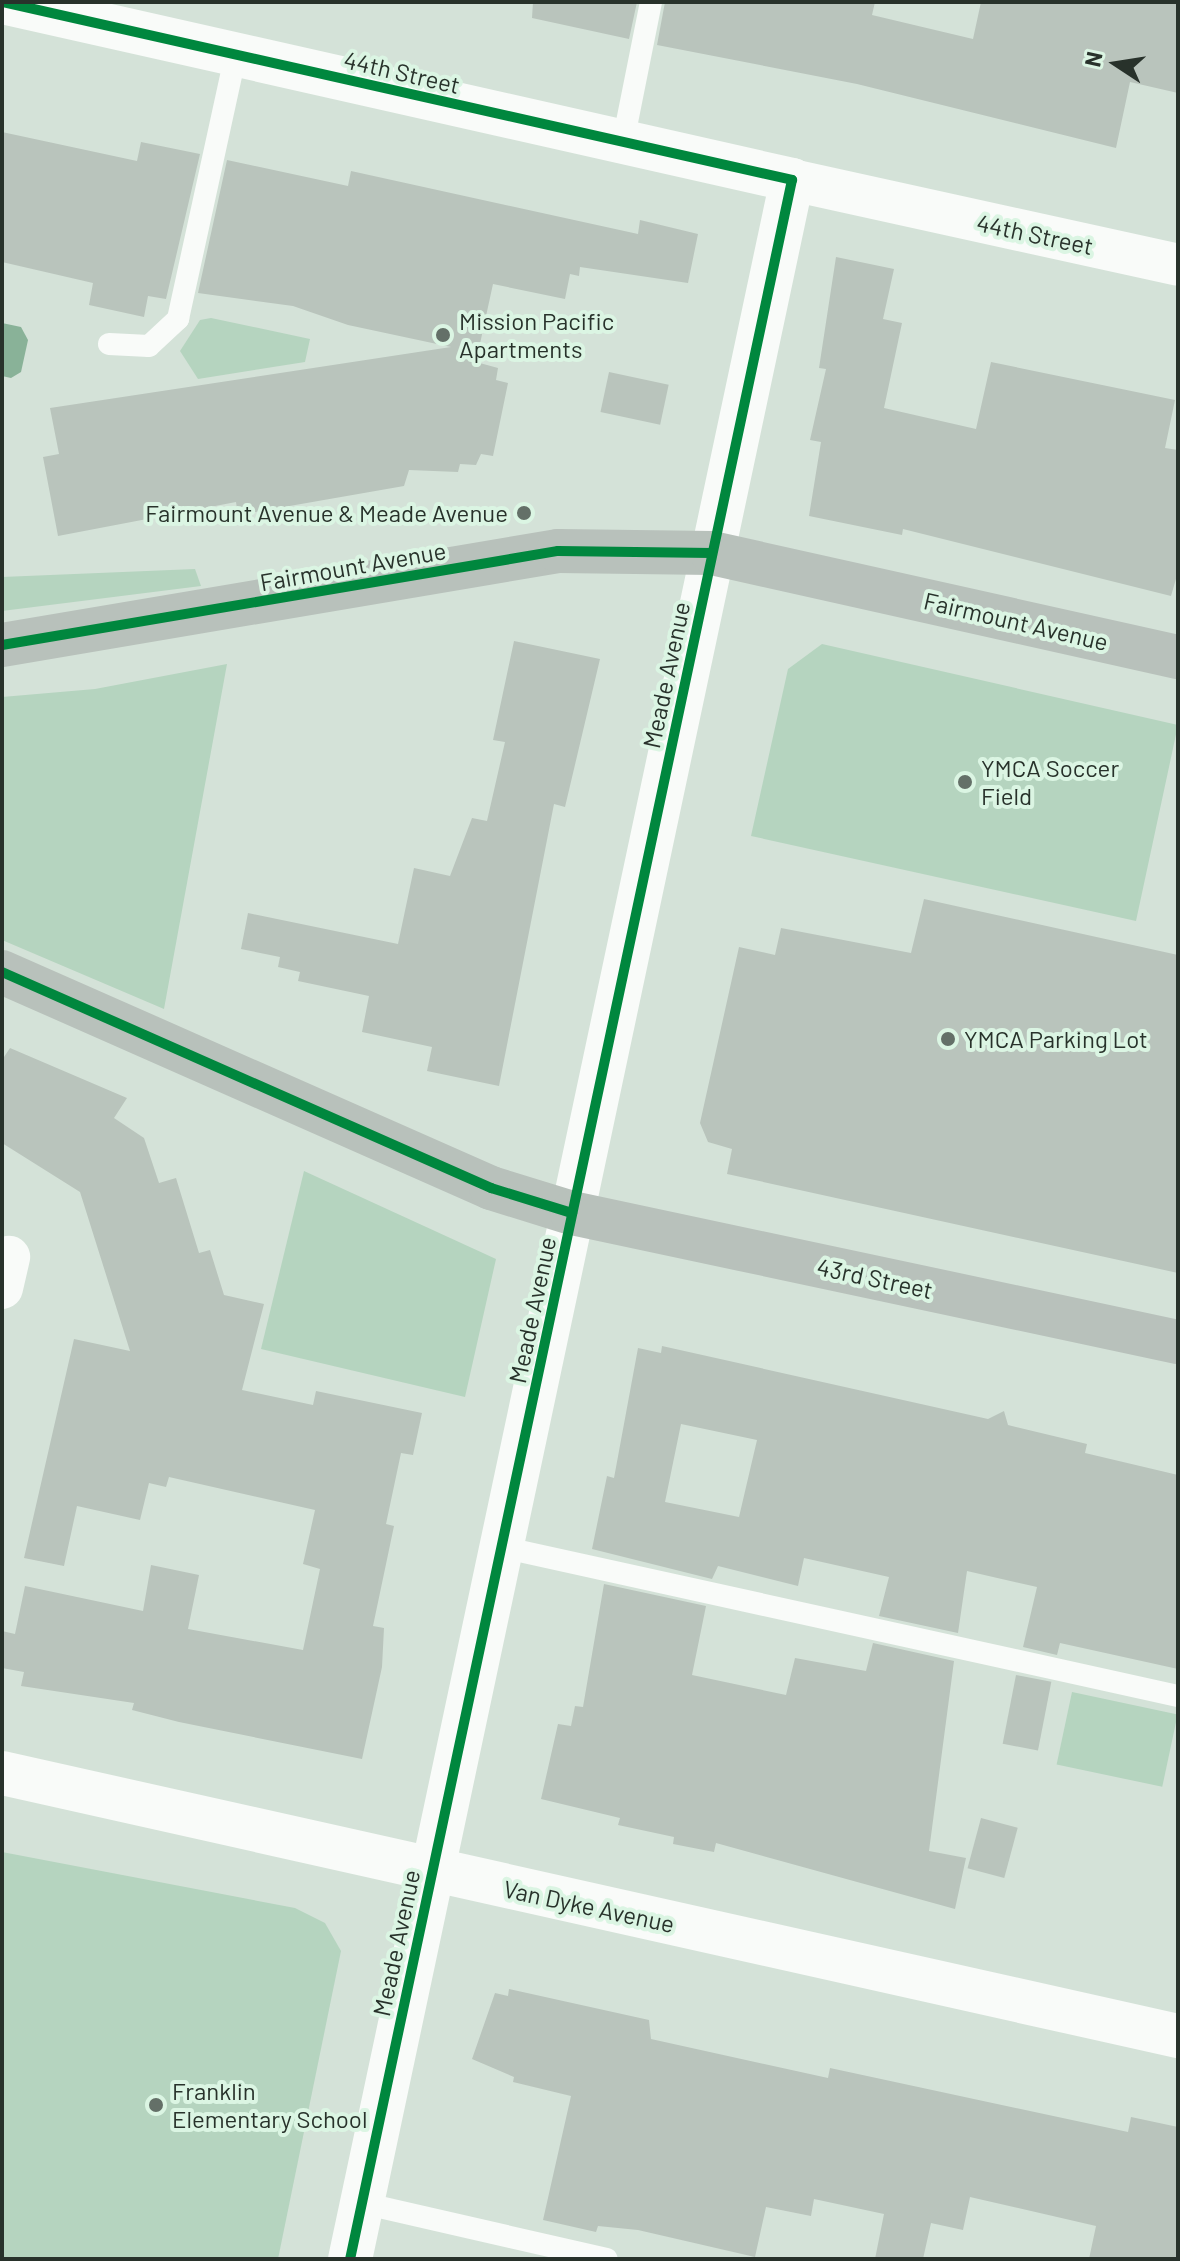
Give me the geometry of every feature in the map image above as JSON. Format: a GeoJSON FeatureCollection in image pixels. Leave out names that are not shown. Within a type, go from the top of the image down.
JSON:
{"type":"FeatureCollection","features":[{"type":"Feature","properties":{"kind":"main road","name":"Fairmount Avenue"},"geometry":{"type":"LineString","coordinates":[[2,645],[558,551],[712,553],[1178,657]]}},
{"type":"Feature","properties":{"kind":"main road"},"geometry":{"type":"LineString","coordinates":[[2,972],[491,1188],[572,1213]]}},
{"type":"Feature","properties":{"kind":"main road","name":"43rd Street"},"geometry":{"type":"LineString","coordinates":[[572,1213],[1178,1342]]}},
{"type":"Feature","properties":{"kind":"street","name":"44th Street"},"geometry":{"type":"LineString","coordinates":[[3,2],[1178,265]]}},
{"type":"Feature","properties":{"kind":"street","name":"Meade Avenue"},"geometry":{"type":"LineString","coordinates":[[350,2259],[792,180]]}},
{"type":"Feature","properties":{"kind":"street","name":"Van Dyke Avenue"},"geometry":{"type":"LineString","coordinates":[[2,1773],[1178,2036]]}},
{"type":"Feature","properties":{"kind":"lane"},"geometry":{"type":"LineString","coordinates":[[623,142],[651,2]]}},
{"type":"Feature","properties":{"kind":"lane"},"geometry":{"type":"LineString","coordinates":[[109,344],[149,346],[178,319],[236,54]]}},
{"type":"Feature","properties":{"kind":"lane"},"geometry":{"type":"LineString","coordinates":[[501,1547],[1178,1696]]}},
{"type":"Feature","properties":{"kind":"lane"},"geometry":{"type":"LineString","coordinates":[[362,2203],[607,2259]]}},
{"type":"Feature","properties":{"kind":"shaded area"},"geometry":{"type":"Polygon","coordinates":[[[211,318],[310,339],[305,362],[198,379],[180,351],[200,320],[211,318]]]}},
{"type":"Feature","properties":{"kind":"shaded area"},"geometry":{"type":"Polygon","coordinates":[[[2,323],[21,327],[28,340],[21,372],[11,378],[2,376],[2,323]]]}},
{"type":"Feature","properties":{"kind":"shaded area"},"geometry":{"type":"Polygon","coordinates":[[[195,569],[201,586],[2,611],[2,577],[195,569]]]}},
{"type":"Feature","properties":{"kind":"shaded area","name":"YMCA Soccer Field"},"geometry":{"type":"Polygon","coordinates":[[[822,644],[1178,725],[1136,921],[751,836],[788,669],[822,644]]]}},
{"type":"Feature","properties":{"kind":"shaded area"},"geometry":{"type":"Polygon","coordinates":[[[227,664],[164,1009],[2,940],[2,697],[95,689],[227,664]]]}},
{"type":"Feature","properties":{"kind":"shaded area"},"geometry":{"type":"Polygon","coordinates":[[[304,1171],[496,1259],[465,1397],[261,1349],[304,1171]]]}},
{"type":"Feature","properties":{"kind":"shaded area"},"geometry":{"type":"Polygon","coordinates":[[[1072,1692],[1178,1714],[1162,1787],[1057,1764],[1072,1692]]]}},
{"type":"Feature","properties":{"kind":"shaded area","name":"Franklin Elementary School"},"geometry":{"type":"Polygon","coordinates":[[[2,1852],[295,1908],[325,1923],[341,1951],[278,2259],[2,2259],[2,1852]]]}},
{"type":"Feature","properties":{"kind":"building"},"geometry":{"type":"Polygon","coordinates":[[[533,2],[637,2],[629,39],[532,18],[533,2]]]}},
{"type":"Feature","properties":{"kind":"building"},"geometry":{"type":"Polygon","coordinates":[[[665,2],[875,2],[872,15],[973,39],[981,2],[1178,2],[1178,93],[1130,82],[1116,148],[857,84],[657,45],[665,2]]]}},
{"type":"Feature","properties":{"kind":"building"},"geometry":{"type":"Polygon","coordinates":[[[2,132],[137,161],[141,142],[200,154],[166,299],[148,296],[144,317],[89,305],[93,283],[2,262],[2,132]]]}},
{"type":"Feature","properties":{"kind":"building","name":"Mission Pacific Apartments"},"geometry":{"type":"Polygon","coordinates":[[[227,160],[348,186],[351,171],[638,234],[640,220],[698,234],[688,283],[580,267],[579,276],[570,274],[565,299],[493,284],[476,362],[498,368],[496,380],[508,383],[493,456],[481,454],[476,465],[460,464],[458,472],[409,470],[404,486],[238,515],[236,502],[58,536],[43,457],[59,454],[50,408],[451,347],[348,325],[293,306],[198,293],[227,160]]]}},
{"type":"Feature","properties":{"kind":"building"},"geometry":{"type":"Polygon","coordinates":[[[836,257],[894,269],[883,319],[902,323],[884,408],[976,429],[991,362],[1175,400],[1165,448],[1178,450],[1178,572],[1171,596],[903,529],[902,535],[809,516],[821,442],[810,440],[826,369],[819,368],[836,257]]]}},
{"type":"Feature","properties":{"kind":"building"},"geometry":{"type":"Polygon","coordinates":[[[609,372],[669,385],[660,425],[600,412],[609,372]]]}},
{"type":"Feature","properties":{"kind":"building"},"geometry":{"type":"Polygon","coordinates":[[[514,641],[600,659],[565,807],[554,804],[499,1086],[427,1071],[432,1047],[362,1032],[369,996],[298,981],[300,972],[278,967],[280,957],[241,949],[248,913],[398,944],[414,868],[450,876],[472,818],[487,821],[505,742],[493,740],[514,641]]]}},
{"type":"Feature","properties":{"kind":"building","name":"YMCA Parking Lot"},"geometry":{"type":"Polygon","coordinates":[[[924,899],[1178,955],[1178,1273],[727,1174],[732,1149],[708,1142],[700,1123],[739,947],[775,955],[781,928],[911,953],[924,899]]]}},
{"type":"Feature","properties":{"kind":"building"},"geometry":{"type":"Polygon","coordinates":[[[10,1048],[127,1098],[114,1118],[144,1138],[159,1183],[176,1178],[199,1253],[210,1250],[224,1295],[264,1304],[242,1390],[313,1405],[316,1391],[422,1413],[413,1455],[401,1453],[386,1524],[394,1526],[373,1626],[384,1628],[382,1667],[362,1759],[179,1722],[132,1710],[134,1703],[21,1686],[24,1672],[2,1668],[2,1631],[15,1634],[25,1586],[143,1611],[151,1565],[199,1575],[188,1629],[303,1650],[320,1569],[303,1564],[315,1510],[169,1477],[166,1487],[149,1483],[140,1520],[77,1506],[64,1566],[24,1558],[74,1339],[130,1351],[80,1192],[2,1143],[2,1060],[10,1048]]]}},
{"type":"Feature","properties":{"kind":"building"},"geometry":{"type":"Polygon","coordinates":[[[662,1346],[988,1419],[1004,1411],[1008,1425],[1087,1444],[1085,1453],[1178,1475],[1178,1669],[1060,1643],[1057,1655],[1023,1647],[1037,1587],[967,1571],[958,1633],[879,1616],[889,1577],[804,1558],[798,1586],[718,1566],[712,1579],[592,1549],[607,1476],[614,1478],[638,1348],[661,1353],[662,1346]],[[681,1424],[665,1502],[739,1517],[757,1440],[681,1424]]]}},
{"type":"Feature","properties":{"kind":"building"},"geometry":{"type":"Polygon","coordinates":[[[604,1584],[706,1606],[692,1675],[786,1695],[795,1658],[866,1671],[873,1643],[954,1661],[929,1851],[966,1858],[955,1909],[716,1843],[714,1852],[673,1844],[674,1837],[618,1825],[620,1818],[541,1799],[558,1724],[571,1726],[575,1706],[583,1707],[604,1584]]]}},
{"type":"Feature","properties":{"kind":"building"},"geometry":{"type":"Polygon","coordinates":[[[1016,1675],[1051,1682],[1038,1751],[1003,1744],[1016,1675]]]}},
{"type":"Feature","properties":{"kind":"building"},"geometry":{"type":"Polygon","coordinates":[[[981,1818],[1018,1828],[1004,1878],[968,1868],[981,1818]]]}},
{"type":"Feature","properties":{"kind":"building"},"geometry":{"type":"Polygon","coordinates":[[[509,1989],[649,2020],[651,2039],[828,2078],[830,2068],[1128,2132],[1131,2117],[1178,2127],[1178,2259],[1089,2259],[1096,2226],[970,2197],[963,2230],[931,2223],[923,2259],[875,2259],[884,2214],[814,2199],[811,2216],[766,2207],[755,2257],[638,2230],[598,2226],[596,2232],[543,2220],[571,2096],[513,2082],[514,2077],[472,2059],[495,1993],[508,1996],[509,1989]]]}},
{"type":"Feature","properties":{"kind":"cycle path"},"geometry":{"type":"LineString","coordinates":[[3,2],[792,180],[350,2259]]}},
{"type":"Feature","properties":{"kind":"cycle path"},"geometry":{"type":"LineString","coordinates":[[2,645],[558,551],[712,553]]}},
{"type":"Feature","properties":{"kind":"cycle path"},"geometry":{"type":"LineString","coordinates":[[2,972],[491,1188],[572,1213]]}},
{"type":"Feature","properties":{"kind":"place","name":"Mission Pacific Apartments"},"geometry":{"type":"Point","coordinates":[443,335]}},
{"type":"Feature","properties":{"kind":"place","name":"Fairmount Avenue & Meade Avenue"},"geometry":{"type":"Point","coordinates":[524,513]}},
{"type":"Feature","properties":{"kind":"place","name":"YMCA Soccer Field"},"geometry":{"type":"Point","coordinates":[965,782]}},
{"type":"Feature","properties":{"kind":"place","name":"YMCA Parking Lot"},"geometry":{"type":"Point","coordinates":[948,1039]}},
{"type":"Feature","properties":{"kind":"place","name":"Franklin Elementary School"},"geometry":{"type":"Point","coordinates":[156,2105]}}]}
